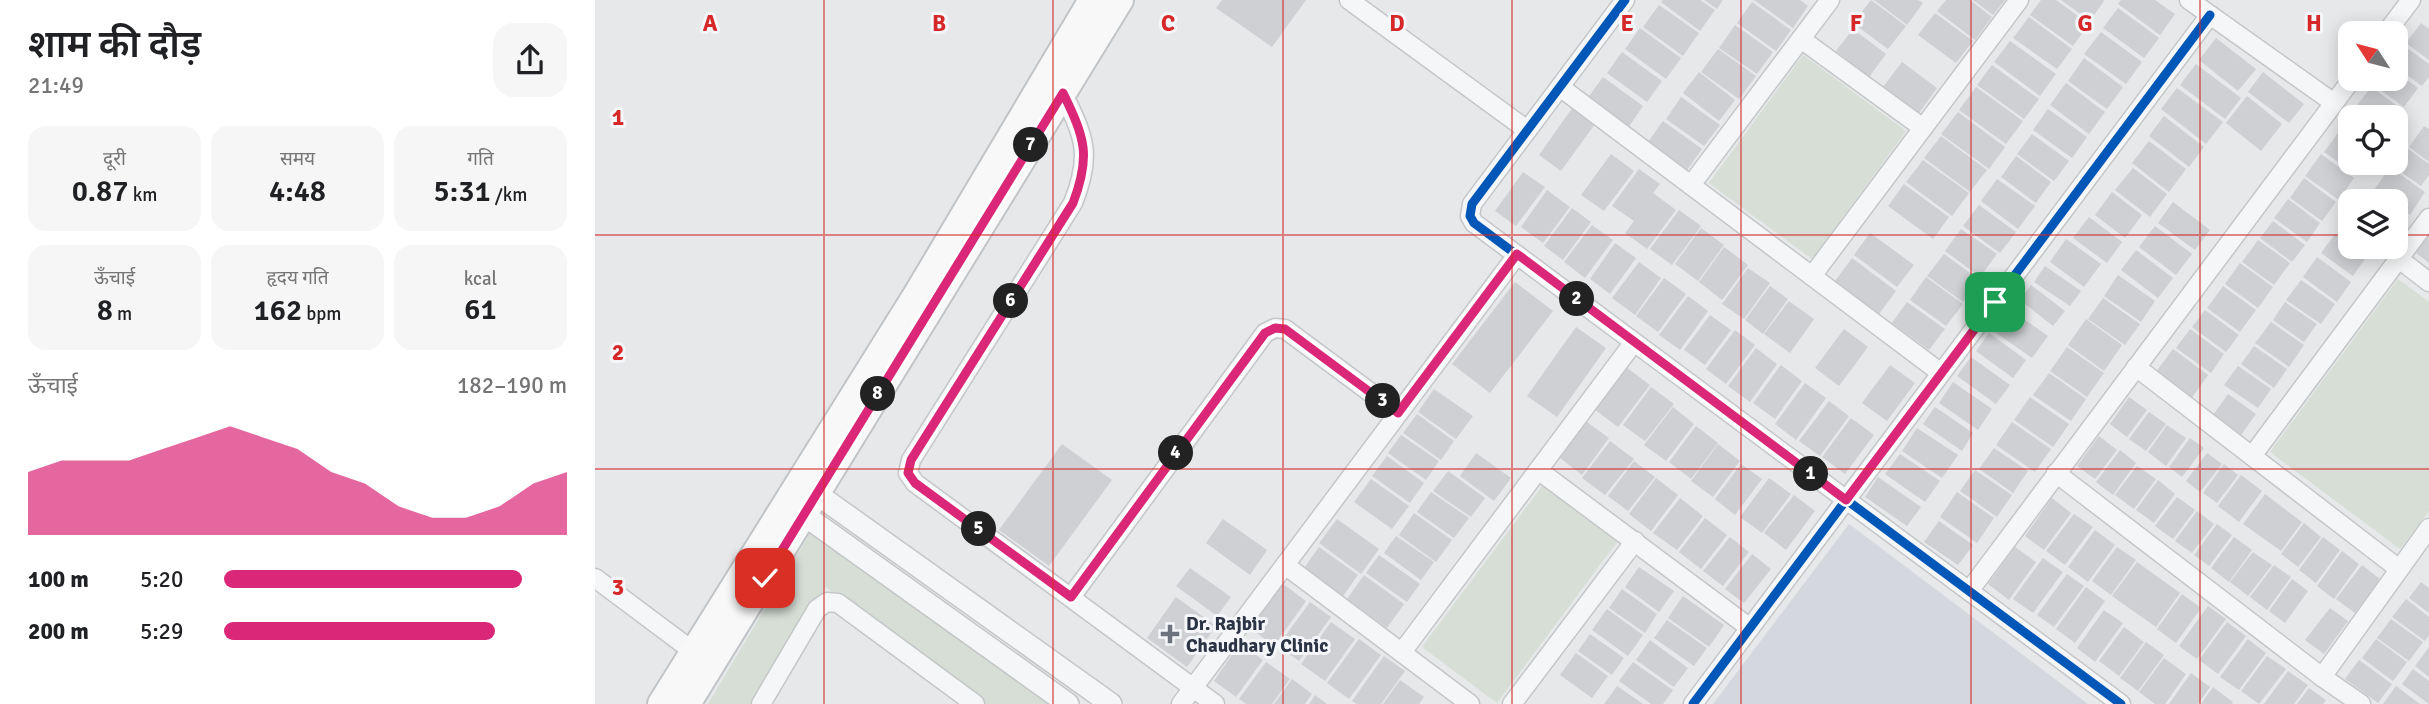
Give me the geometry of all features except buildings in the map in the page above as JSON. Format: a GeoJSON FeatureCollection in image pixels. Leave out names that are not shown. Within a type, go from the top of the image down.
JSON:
{"type":"FeatureCollection","features":[{"type":"Feature","properties":{"kind":"main road"},"geometry":{"type":"LineString","coordinates":[[687,704],[1092,0]]}},
{"type":"Feature","properties":{"kind":"main road"},"geometry":{"type":"LineString","coordinates":[[661,704],[694,652],[804,502],[1120,0]]}},
{"type":"Feature","properties":{"kind":"street"},"geometry":{"type":"LineString","coordinates":[[1349,0],[1527,130]]}},
{"type":"Feature","properties":{"kind":"street"},"geometry":{"type":"LineString","coordinates":[[1625,0],[1472,204],[1470,216],[1474,223],[2120,704]]}},
{"type":"Feature","properties":{"kind":"street"},"geometry":{"type":"LineString","coordinates":[[1691,185],[1830,0]]}},
{"type":"Feature","properties":{"kind":"street"},"geometry":{"type":"LineString","coordinates":[[1812,276],[2019,0]]}},
{"type":"Feature","properties":{"kind":"street"},"geometry":{"type":"LineString","coordinates":[[2189,0],[2334,103]]}},
{"type":"Feature","properties":{"kind":"street"},"geometry":{"type":"LineString","coordinates":[[2395,21],[2411,0]]}},
{"type":"Feature","properties":{"kind":"street"},"geometry":{"type":"LineString","coordinates":[[1693,704],[2210,15]]}},
{"type":"Feature","properties":{"kind":"street"},"geometry":{"type":"LineString","coordinates":[[1801,39],[1923,128]]}},
{"type":"Feature","properties":{"kind":"street"},"geometry":{"type":"LineString","coordinates":[[1560,87],[1941,373]]}},
{"type":"Feature","properties":{"kind":"street"},"geometry":{"type":"LineString","coordinates":[[1969,591],[2343,91]]}},
{"type":"Feature","properties":{"kind":"street"},"geometry":{"type":"LineString","coordinates":[[1063,93],[1079,126],[1085,155],[1082,179],[1073,203],[911,460],[908,473],[915,483],[1215,704]]}},
{"type":"Feature","properties":{"kind":"street"},"geometry":{"type":"LineString","coordinates":[[2408,247],[2429,218]]}},
{"type":"Feature","properties":{"kind":"street"},"geometry":{"type":"LineString","coordinates":[[1181,704],[1517,254]]}},
{"type":"Feature","properties":{"kind":"street"},"geometry":{"type":"LineString","coordinates":[[2252,456],[2399,259],[2429,282]]}},
{"type":"Feature","properties":{"kind":"street"},"geometry":{"type":"LineString","coordinates":[[1071,597],[1265,333],[1275,328],[1285,329],[1398,413]]}},
{"type":"Feature","properties":{"kind":"street"},"geometry":{"type":"LineString","coordinates":[[1402,652],[1634,342]]}},
{"type":"Feature","properties":{"kind":"street"},"geometry":{"type":"LineString","coordinates":[[2136,367],[2399,569]]}},
{"type":"Feature","properties":{"kind":"street"},"geometry":{"type":"LineString","coordinates":[[1538,470],[1750,628]]}},
{"type":"Feature","properties":{"kind":"street"},"geometry":{"type":"LineString","coordinates":[[2056,473],[2361,704]]}},
{"type":"Feature","properties":{"kind":"street"},"geometry":{"type":"LineString","coordinates":[[804,502],[1068,704]]}},
{"type":"Feature","properties":{"kind":"street"},"geometry":{"type":"LineString","coordinates":[[804,502],[1111,704]]}},
{"type":"Feature","properties":{"kind":"street"},"geometry":{"type":"LineString","coordinates":[[2322,677],[2429,528]]}},
{"type":"Feature","properties":{"kind":"street"},"geometry":{"type":"LineString","coordinates":[[1512,704],[1635,541]]}},
{"type":"Feature","properties":{"kind":"street"},"geometry":{"type":"LineString","coordinates":[[1285,565],[1470,704]]}},
{"type":"Feature","properties":{"kind":"street"},"geometry":{"type":"LineString","coordinates":[[595,578],[694,652]]}},
{"type":"Feature","properties":{"kind":"street"},"geometry":{"type":"LineString","coordinates":[[761,704],[817,609],[827,602],[838,603],[975,704]]}},
{"type":"Feature","properties":{"kind":"shaded area"},"geometry":{"type":"Polygon","coordinates":[[[1803,55],[1906,131],[1812,259],[1709,183],[1803,55]]]}},
{"type":"Feature","properties":{"kind":"shaded area"},"geometry":{"type":"Polygon","coordinates":[[[2398,279],[2429,302],[2429,511],[2400,549],[2270,452],[2398,279]]]}},
{"type":"Feature","properties":{"kind":"shaded area"},"geometry":{"type":"Polygon","coordinates":[[[1542,486],[1617,542],[1497,703],[1422,647],[1542,486]]]}},
{"type":"Feature","properties":{"kind":"shaded area"},"geometry":{"type":"Polygon","coordinates":[[[1849,524],[2088,704],[1713,704],[1849,524]]]}},
{"type":"Feature","properties":{"kind":"shaded area"},"geometry":{"type":"Polygon","coordinates":[[[815,525],[1050,704],[977,704],[826,587],[754,704],[708,704],[815,525]]]}},
{"type":"Feature","properties":{"kind":"cycle path"},"geometry":{"type":"LineString","coordinates":[[1625,0],[1472,204],[1470,216],[1474,223],[2121,704]]}},
{"type":"Feature","properties":{"kind":"cycle path"},"geometry":{"type":"LineString","coordinates":[[1693,704],[2210,15]]}},
{"type":"Feature","properties":{"kind":"place","name":"Dr. Rajbir Chaudhary Clinic"},"geometry":{"type":"Point","coordinates":[1170,634]}},
{"type":"Feature","properties":{"kind":"route"},"geometry":{"type":"LineString","coordinates":[[765,578],[1063,93],[1079,126],[1085,155],[1082,179],[1073,203],[911,460],[908,473],[915,483],[1071,597],[1265,333],[1275,328],[1285,329],[1398,413],[1517,254],[1846,500],[1995,302]]}}]}
